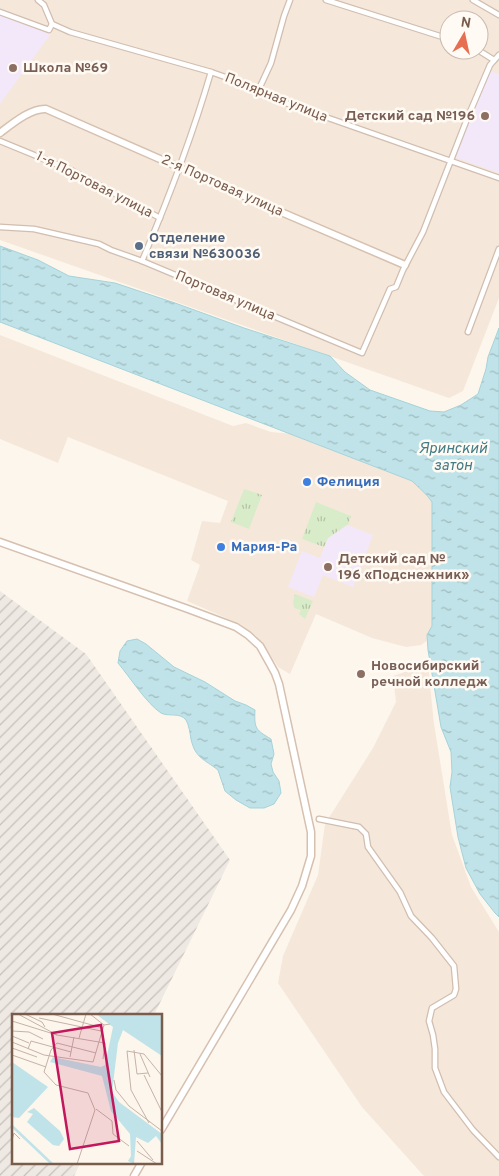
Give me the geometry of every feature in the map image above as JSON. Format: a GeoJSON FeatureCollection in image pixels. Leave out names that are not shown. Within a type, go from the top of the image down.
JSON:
{"type":"FeatureCollection","features":[{"type":"Feature","properties":{"kind":"street"},"geometry":{"type":"LineString","coordinates":[[0,12],[49,30],[52,24],[44,5],[38,0]]}},
{"type":"Feature","properties":{"kind":"street"},"geometry":{"type":"LineString","coordinates":[[259,89],[271,63],[290,0]]}},
{"type":"Feature","properties":{"kind":"street"},"geometry":{"type":"LineString","coordinates":[[326,0],[439,36]]}},
{"type":"Feature","properties":{"kind":"street"},"geometry":{"type":"LineString","coordinates":[[473,0],[499,15]]}},
{"type":"Feature","properties":{"kind":"street","name":"Полярная улица"},"geometry":{"type":"LineString","coordinates":[[52,24],[70,32],[211,72],[259,89],[277,100],[499,178]]}},
{"type":"Feature","properties":{"kind":"street"},"geometry":{"type":"LineString","coordinates":[[405,265],[423,232],[490,65],[499,55]]}},
{"type":"Feature","properties":{"kind":"street"},"geometry":{"type":"LineString","coordinates":[[489,57],[494,60]]}},
{"type":"Feature","properties":{"kind":"street"},"geometry":{"type":"LineString","coordinates":[[142,261],[179,168],[199,113],[211,72]]}},
{"type":"Feature","properties":{"kind":"street","name":"2-я Портовая улица"},"geometry":{"type":"LineString","coordinates":[[0,133],[14,122],[40,108],[54,111],[179,168],[405,265]]}},
{"type":"Feature","properties":{"kind":"street","name":"1-я Портовая улица"},"geometry":{"type":"LineString","coordinates":[[0,141],[73,171],[160,218]]}},
{"type":"Feature","properties":{"kind":"street","name":"Портовая улица"},"geometry":{"type":"LineString","coordinates":[[0,227],[34,229],[99,244],[362,353],[390,289],[396,287],[405,265]]}},
{"type":"Feature","properties":{"kind":"street"},"geometry":{"type":"LineString","coordinates":[[468,332],[499,249]]}},
{"type":"Feature","properties":{"kind":"street"},"geometry":{"type":"LineString","coordinates":[[0,542],[188,608],[236,627],[260,646],[275,673],[311,832],[311,856],[302,886],[291,910],[162,1128]]}},
{"type":"Feature","properties":{"kind":"street"},"geometry":{"type":"LineString","coordinates":[[319,819],[359,826],[366,834],[368,847],[400,892],[411,916],[432,938],[454,966],[456,990],[454,995],[432,1008],[429,1021],[435,1049],[435,1068],[444,1092],[473,1130],[499,1157]]}},
{"type":"Feature","properties":{"kind":"street"},"geometry":{"type":"LineString","coordinates":[[134,1176],[141,1164]]}},
{"type":"Feature","properties":{"kind":"shaded area"},"geometry":{"type":"Polygon","coordinates":[[[0,0],[499,0],[499,298],[463,391],[449,398],[0,240],[0,0]]]}},
{"type":"Feature","properties":{"kind":"shaded area","name":"Школа №69"},"geometry":{"type":"Polygon","coordinates":[[[0,14],[52,32],[0,104],[0,14]]]}},
{"type":"Feature","properties":{"kind":"shaded area","name":"Детский сад №196"},"geometry":{"type":"Polygon","coordinates":[[[490,71],[499,74],[499,173],[454,157],[490,71]]]}},
{"type":"Feature","properties":{"kind":"shaded area"},"geometry":{"type":"Polygon","coordinates":[[[0,335],[233,426],[246,423],[271,432],[294,434],[412,481],[432,495],[437,518],[435,625],[431,638],[421,645],[406,647],[372,638],[316,614],[290,674],[278,667],[264,645],[242,625],[187,601],[200,565],[191,560],[202,521],[220,523],[228,501],[68,437],[58,463],[0,439],[0,335]]]}},
{"type":"Feature","properties":{"kind":"shaded area","name":"Детский сад № 196 «Подснежник»"},"geometry":{"type":"Polygon","coordinates":[[[347,525],[373,535],[353,587],[323,575],[314,597],[288,587],[302,551],[320,558],[328,538],[347,525]]]}},
{"type":"Feature","properties":{"kind":"shaded area"},"geometry":{"type":"Polygon","coordinates":[[[0,591],[86,654],[230,860],[154,1014],[12,1014],[12,1164],[80,1164],[74,1176],[0,1176],[0,591]]]}},
{"type":"Feature","properties":{"kind":"shaded area"},"geometry":{"type":"Polygon","coordinates":[[[428,664],[434,724],[452,835],[471,887],[499,932],[499,1176],[424,1176],[362,1107],[278,983],[283,956],[318,875],[325,824],[373,748],[396,702],[393,676],[428,664]]]}},
{"type":"Feature","properties":{"kind":"green space"},"geometry":{"type":"Polygon","coordinates":[[[244,489],[262,495],[249,529],[231,522],[244,489]]]}},
{"type":"Feature","properties":{"kind":"green space"},"geometry":{"type":"Polygon","coordinates":[[[316,502],[351,516],[348,525],[328,538],[324,547],[302,539],[316,502]]]}},
{"type":"Feature","properties":{"kind":"green space"},"geometry":{"type":"Polygon","coordinates":[[[295,594],[313,601],[305,619],[299,614],[301,610],[294,608],[295,594]]]}},
{"type":"Feature","properties":{"kind":"water","name":"Яринский затон"},"geometry":{"type":"Polygon","coordinates":[[[0,246],[38,260],[69,276],[115,283],[330,356],[345,372],[370,390],[430,411],[444,412],[461,405],[478,394],[488,357],[499,328],[499,917],[480,894],[466,868],[458,837],[450,787],[452,772],[451,752],[441,727],[428,650],[427,635],[432,626],[432,502],[430,499],[412,481],[0,322],[0,246]]]}},
{"type":"Feature","properties":{"kind":"water"},"geometry":{"type":"Polygon","coordinates":[[[137,639],[174,667],[255,710],[257,728],[271,739],[274,754],[271,764],[273,772],[279,781],[281,793],[274,804],[264,808],[250,808],[225,791],[218,770],[201,758],[195,750],[186,720],[181,716],[161,713],[144,697],[118,663],[120,651],[127,641],[137,639]]]}},
{"type":"Feature","properties":{"kind":"place","name":"Школа №69"},"geometry":{"type":"Point","coordinates":[13,68]}},
{"type":"Feature","properties":{"kind":"place","name":"Детский сад №196"},"geometry":{"type":"Point","coordinates":[485,116]}},
{"type":"Feature","properties":{"kind":"place","name":"Отделение связи №630036"},"geometry":{"type":"Point","coordinates":[139,246]}},
{"type":"Feature","properties":{"kind":"place","name":"Фелиция"},"geometry":{"type":"Point","coordinates":[307,482]}},
{"type":"Feature","properties":{"kind":"place","name":"Мария-Ра"},"geometry":{"type":"Point","coordinates":[221,547]}},
{"type":"Feature","properties":{"kind":"place","name":"Детский сад № 196 «Подснежник»"},"geometry":{"type":"Point","coordinates":[328,567]}},
{"type":"Feature","properties":{"kind":"place","name":"Новосибирский речной колледж"},"geometry":{"type":"Point","coordinates":[361,674]}}]}
